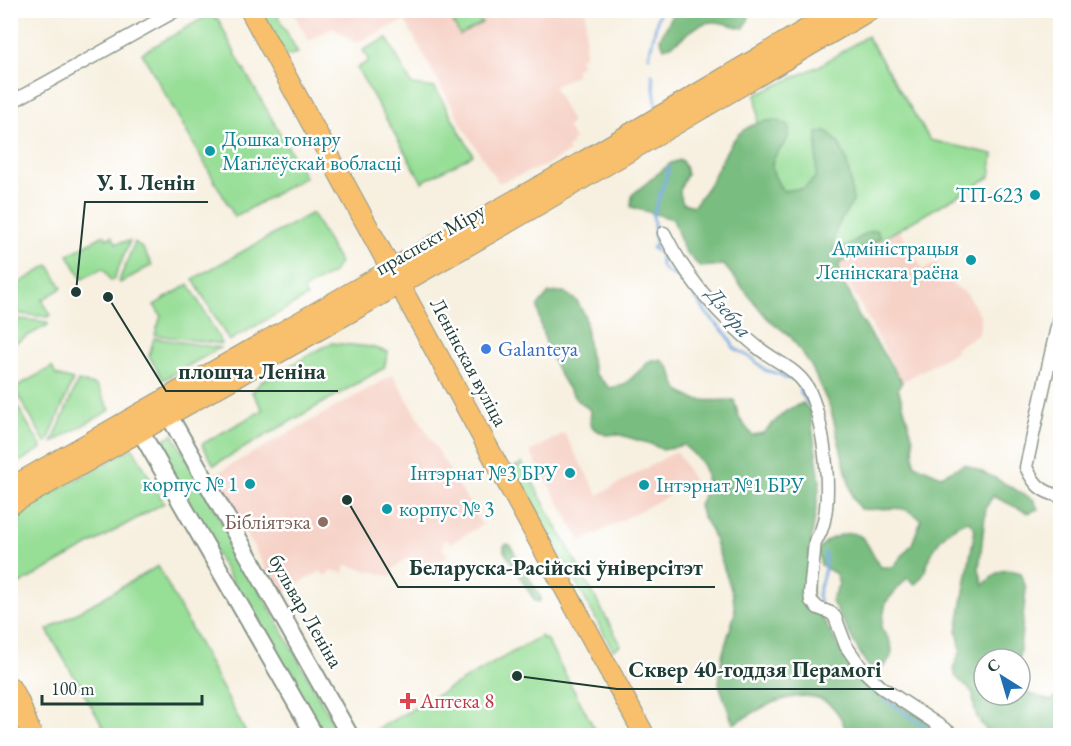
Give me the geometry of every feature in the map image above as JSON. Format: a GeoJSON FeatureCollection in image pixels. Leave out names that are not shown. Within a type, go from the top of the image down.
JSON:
{"type":"FeatureCollection","features":[{"type":"Feature","properties":{"kind":"main road","name":"Ленінская вуліца"},"geometry":{"type":"LineString","coordinates":[[238,10],[645,735]]}},
{"type":"Feature","properties":{"kind":"main road","name":"Ленінская вуліца"},"geometry":{"type":"LineString","coordinates":[[250,10],[390,280],[633,735]]}},
{"type":"Feature","properties":{"kind":"main road","name":"праспект Міру"},"geometry":{"type":"LineString","coordinates":[[741,79],[839,10]]}},
{"type":"Feature","properties":{"kind":"main road","name":"праспект Міру"},"geometry":{"type":"LineString","coordinates":[[10,505],[165,408],[741,79],[870,10]]}},
{"type":"Feature","properties":{"kind":"main road","name":"праспект Міру"},"geometry":{"type":"LineString","coordinates":[[10,488],[137,425]]}},
{"type":"Feature","properties":{"kind":"main road"},"geometry":{"type":"LineString","coordinates":[[10,687],[18,700],[32,735]]}},
{"type":"Feature","properties":{"kind":"street"},"geometry":{"type":"LineString","coordinates":[[10,103],[177,10]]}},
{"type":"Feature","properties":{"kind":"street"},"geometry":{"type":"LineString","coordinates":[[664,233],[677,260],[709,301],[756,347],[797,375],[807,387],[817,410],[827,460],[827,501],[820,535],[815,541],[811,601],[818,609],[831,613],[835,617],[846,646],[862,669],[881,687],[955,735]]}},
{"type":"Feature","properties":{"kind":"street"},"geometry":{"type":"LineString","coordinates":[[1056,495],[1041,490],[1026,467],[1060,313]]}},
{"type":"Feature","properties":{"kind":"street","name":"бульвар Леніна"},"geometry":{"type":"LineString","coordinates":[[165,408],[350,735]]}},
{"type":"Feature","properties":{"kind":"street"},"geometry":{"type":"LineString","coordinates":[[137,425],[315,735]]}},
{"type":"Feature","properties":{"kind":"shaded area"},"geometry":{"type":"Polygon","coordinates":[[[292,11],[586,11],[585,55],[580,58],[581,65],[576,69],[576,75],[554,87],[572,122],[567,127],[575,140],[571,142],[573,145],[567,148],[569,152],[544,166],[499,183],[466,132],[405,21],[355,43],[333,28],[309,41],[292,11]]]}},
{"type":"Feature","properties":{"kind":"shaded area"},"geometry":{"type":"Polygon","coordinates":[[[899,230],[923,270],[936,263],[948,281],[968,295],[981,317],[979,334],[955,348],[956,352],[902,382],[839,265],[899,230]]]}},
{"type":"Feature","properties":{"kind":"shaded area"},"geometry":{"type":"Polygon","coordinates":[[[393,375],[482,525],[450,544],[447,539],[443,542],[442,547],[448,556],[425,572],[407,558],[394,568],[393,577],[346,565],[344,573],[333,571],[324,576],[321,571],[280,594],[213,475],[393,375]]]}},
{"type":"Feature","properties":{"kind":"shaded area"},"geometry":{"type":"Polygon","coordinates":[[[564,433],[598,495],[677,451],[694,482],[581,542],[530,452],[564,433]]]}},
{"type":"Feature","properties":{"kind":"green space"},"geometry":{"type":"Polygon","coordinates":[[[676,10],[747,11],[749,18],[744,28],[718,22],[700,25],[664,48],[660,38],[676,10]]]}},
{"type":"Feature","properties":{"kind":"green space"},"geometry":{"type":"Polygon","coordinates":[[[261,11],[275,11],[298,53],[286,56],[261,11]]]}},
{"type":"Feature","properties":{"kind":"green space"},"geometry":{"type":"Polygon","coordinates":[[[447,11],[475,11],[482,23],[460,35],[447,11]]]}},
{"type":"Feature","properties":{"kind":"green space"},"geometry":{"type":"Polygon","coordinates":[[[212,13],[215,19],[218,19],[239,61],[305,177],[235,217],[142,53],[212,13]]]}},
{"type":"Feature","properties":{"kind":"green space"},"geometry":{"type":"Polygon","coordinates":[[[867,36],[930,140],[993,154],[990,177],[816,277],[753,150],[758,115],[756,95],[821,65],[867,36]]]}},
{"type":"Feature","properties":{"kind":"green space"},"geometry":{"type":"Polygon","coordinates":[[[387,38],[412,85],[435,88],[473,155],[422,182],[357,68],[369,61],[363,50],[387,38]]]}},
{"type":"Feature","properties":{"kind":"green space"},"geometry":{"type":"Polygon","coordinates":[[[775,120],[789,125],[788,135],[773,160],[772,167],[783,191],[804,188],[816,177],[817,133],[826,131],[834,137],[844,153],[853,202],[836,231],[834,250],[841,249],[865,234],[877,230],[880,238],[849,255],[839,264],[840,279],[850,294],[858,315],[902,382],[898,388],[913,439],[914,464],[941,476],[965,464],[1034,500],[1038,509],[1028,513],[993,496],[986,507],[979,569],[983,585],[999,572],[1008,570],[1021,573],[1026,589],[1020,647],[972,647],[972,692],[955,676],[954,666],[961,650],[957,631],[975,529],[969,521],[951,529],[934,549],[919,581],[915,584],[907,578],[886,602],[881,628],[890,642],[892,653],[887,663],[874,674],[831,600],[839,584],[836,574],[821,565],[818,551],[830,539],[850,533],[856,534],[866,542],[881,567],[893,567],[912,544],[921,520],[907,510],[860,509],[853,499],[831,410],[811,366],[791,337],[767,318],[724,265],[700,267],[684,250],[673,219],[631,207],[632,195],[671,163],[681,160],[687,175],[680,189],[681,199],[683,203],[694,206],[711,182],[735,138],[750,126],[775,120]]]}},
{"type":"Feature","properties":{"kind":"green space"},"geometry":{"type":"Polygon","coordinates":[[[312,213],[340,263],[333,273],[303,290],[307,297],[229,341],[193,279],[312,213]]]}},
{"type":"Feature","properties":{"kind":"green space"},"geometry":{"type":"Polygon","coordinates":[[[104,235],[107,239],[112,236],[116,243],[130,241],[114,279],[111,281],[103,268],[82,279],[68,255],[104,235]]]}},
{"type":"Feature","properties":{"kind":"green space"},"geometry":{"type":"Polygon","coordinates":[[[135,242],[143,249],[152,265],[120,283],[119,281],[135,242]]]}},
{"type":"Feature","properties":{"kind":"green space"},"geometry":{"type":"Polygon","coordinates":[[[49,265],[62,288],[42,300],[51,315],[48,317],[11,313],[11,304],[16,301],[12,293],[19,290],[16,285],[49,265]]]}},
{"type":"Feature","properties":{"kind":"green space"},"geometry":{"type":"Polygon","coordinates":[[[189,284],[222,344],[155,335],[161,316],[154,305],[189,284]]]}},
{"type":"Feature","properties":{"kind":"green space"},"geometry":{"type":"Polygon","coordinates":[[[564,292],[577,301],[585,316],[589,352],[595,374],[610,388],[624,385],[651,360],[661,360],[671,370],[677,387],[688,397],[702,400],[734,400],[739,418],[752,435],[763,433],[787,410],[803,403],[810,411],[820,482],[810,550],[812,606],[821,616],[854,673],[876,693],[925,719],[949,735],[847,735],[842,721],[828,703],[808,696],[784,699],[770,704],[733,724],[719,684],[722,656],[735,613],[733,595],[711,530],[702,516],[699,505],[706,486],[705,471],[698,458],[683,445],[663,450],[617,434],[606,435],[594,429],[590,423],[591,411],[575,397],[560,376],[539,316],[538,306],[549,293],[564,292]]]}},
{"type":"Feature","properties":{"kind":"green space"},"geometry":{"type":"Polygon","coordinates":[[[11,318],[47,322],[48,325],[15,343],[11,336],[11,318]]]}},
{"type":"Feature","properties":{"kind":"green space"},"geometry":{"type":"Polygon","coordinates":[[[154,338],[220,348],[163,380],[149,356],[154,338]]]}},
{"type":"Feature","properties":{"kind":"green space"},"geometry":{"type":"Polygon","coordinates":[[[331,343],[371,347],[388,352],[384,368],[214,465],[202,444],[263,410],[252,392],[262,381],[331,343]]]}},
{"type":"Feature","properties":{"kind":"green space"},"geometry":{"type":"Polygon","coordinates":[[[52,367],[56,375],[73,380],[48,441],[45,442],[14,388],[52,367]]]}},
{"type":"Feature","properties":{"kind":"green space"},"geometry":{"type":"Polygon","coordinates":[[[78,381],[97,386],[110,410],[52,443],[78,381]]]}},
{"type":"Feature","properties":{"kind":"green space"},"geometry":{"type":"Polygon","coordinates":[[[10,394],[42,448],[11,467],[10,467],[10,394]]]}},
{"type":"Feature","properties":{"kind":"green space"},"geometry":{"type":"Polygon","coordinates":[[[173,434],[340,735],[320,735],[154,445],[173,434]]]}},
{"type":"Feature","properties":{"kind":"green space"},"geometry":{"type":"Polygon","coordinates":[[[133,448],[164,503],[11,589],[11,526],[16,513],[133,448]]]}},
{"type":"Feature","properties":{"kind":"green space"},"geometry":{"type":"Polygon","coordinates":[[[522,463],[621,645],[613,650],[513,468],[522,463]]]}},
{"type":"Feature","properties":{"kind":"green space"},"geometry":{"type":"Polygon","coordinates":[[[510,545],[541,598],[539,602],[535,601],[504,551],[504,546],[510,545]]]}},
{"type":"Feature","properties":{"kind":"green space"},"geometry":{"type":"Polygon","coordinates":[[[158,566],[247,735],[108,735],[47,630],[158,566]]]}},
{"type":"Feature","properties":{"kind":"green space"},"geometry":{"type":"Polygon","coordinates":[[[541,636],[546,639],[598,735],[367,735],[541,636]]]}},
{"type":"Feature","properties":{"kind":"green space"},"geometry":{"type":"Polygon","coordinates":[[[1060,692],[1060,735],[991,735],[977,716],[974,707],[1032,707],[1032,694],[1051,701],[1060,692]]]}},
{"type":"Feature","properties":{"kind":"waterway","name":"Дзебра"},"geometry":{"type":"LineString","coordinates":[[649,56],[661,10]]}},
{"type":"Feature","properties":{"kind":"waterway","name":"Дзебра"},"geometry":{"type":"LineString","coordinates":[[652,74],[657,110]]}},
{"type":"Feature","properties":{"kind":"waterway","name":"Дзебра"},"geometry":{"type":"LineString","coordinates":[[669,168],[653,215],[656,244],[652,248],[661,253],[661,266],[667,272],[683,280],[707,314],[728,336],[734,348],[753,359],[765,370],[782,375],[784,378],[794,379]]}},
{"type":"Feature","properties":{"kind":"waterway","name":"Дзебра"},"geometry":{"type":"LineString","coordinates":[[799,384],[801,393],[809,404]]}},
{"type":"Feature","properties":{"kind":"waterway","name":"Дзебра"},"geometry":{"type":"LineString","coordinates":[[820,603],[818,595],[825,569],[825,552]]}},
{"type":"Feature","properties":{"kind":"waterway","name":"Дзебра"},"geometry":{"type":"LineString","coordinates":[[848,659],[854,670],[875,692],[940,736]]}},
{"type":"Feature","properties":{"kind":"place","name":"Дошка гонару Магілёўскай вобласці"},"geometry":{"type":"Point","coordinates":[210,151]}},
{"type":"Feature","properties":{"kind":"place","name":"ТП-623"},"geometry":{"type":"Point","coordinates":[1035,195]}},
{"type":"Feature","properties":{"kind":"place","name":"Адміністрацыя Ленінскага раёна"},"geometry":{"type":"Point","coordinates":[971,260]}},
{"type":"Feature","properties":{"kind":"place","name":"У. І. Ленін"},"geometry":{"type":"Point","coordinates":[76,292]}},
{"type":"Feature","properties":{"kind":"place","name":"плошча Леніна"},"geometry":{"type":"Point","coordinates":[108,297]}},
{"type":"Feature","properties":{"kind":"place","name":"Galanteya"},"geometry":{"type":"Point","coordinates":[486,349]}},
{"type":"Feature","properties":{"kind":"place","name":"Інтэрнат №3 БРУ"},"geometry":{"type":"Point","coordinates":[570,473]}},
{"type":"Feature","properties":{"kind":"place","name":"корпус № 1"},"geometry":{"type":"Point","coordinates":[250,484]}},
{"type":"Feature","properties":{"kind":"place","name":"Інтэрнат №1 БРУ"},"geometry":{"type":"Point","coordinates":[644,485]}},
{"type":"Feature","properties":{"kind":"place","name":"Беларуска-Расійскі ўніверсітэт"},"geometry":{"type":"Point","coordinates":[347,500]}},
{"type":"Feature","properties":{"kind":"place","name":"корпус № 3"},"geometry":{"type":"Point","coordinates":[387,509]}},
{"type":"Feature","properties":{"kind":"place","name":"Бібліятэка"},"geometry":{"type":"Point","coordinates":[323,522]}},
{"type":"Feature","properties":{"kind":"place","name":"Сквер 40-годдзя Перамогі"},"geometry":{"type":"Point","coordinates":[517,676]}},
{"type":"Feature","properties":{"kind":"place","name":"Аптека 8"},"geometry":{"type":"Point","coordinates":[408,701]}}]}
